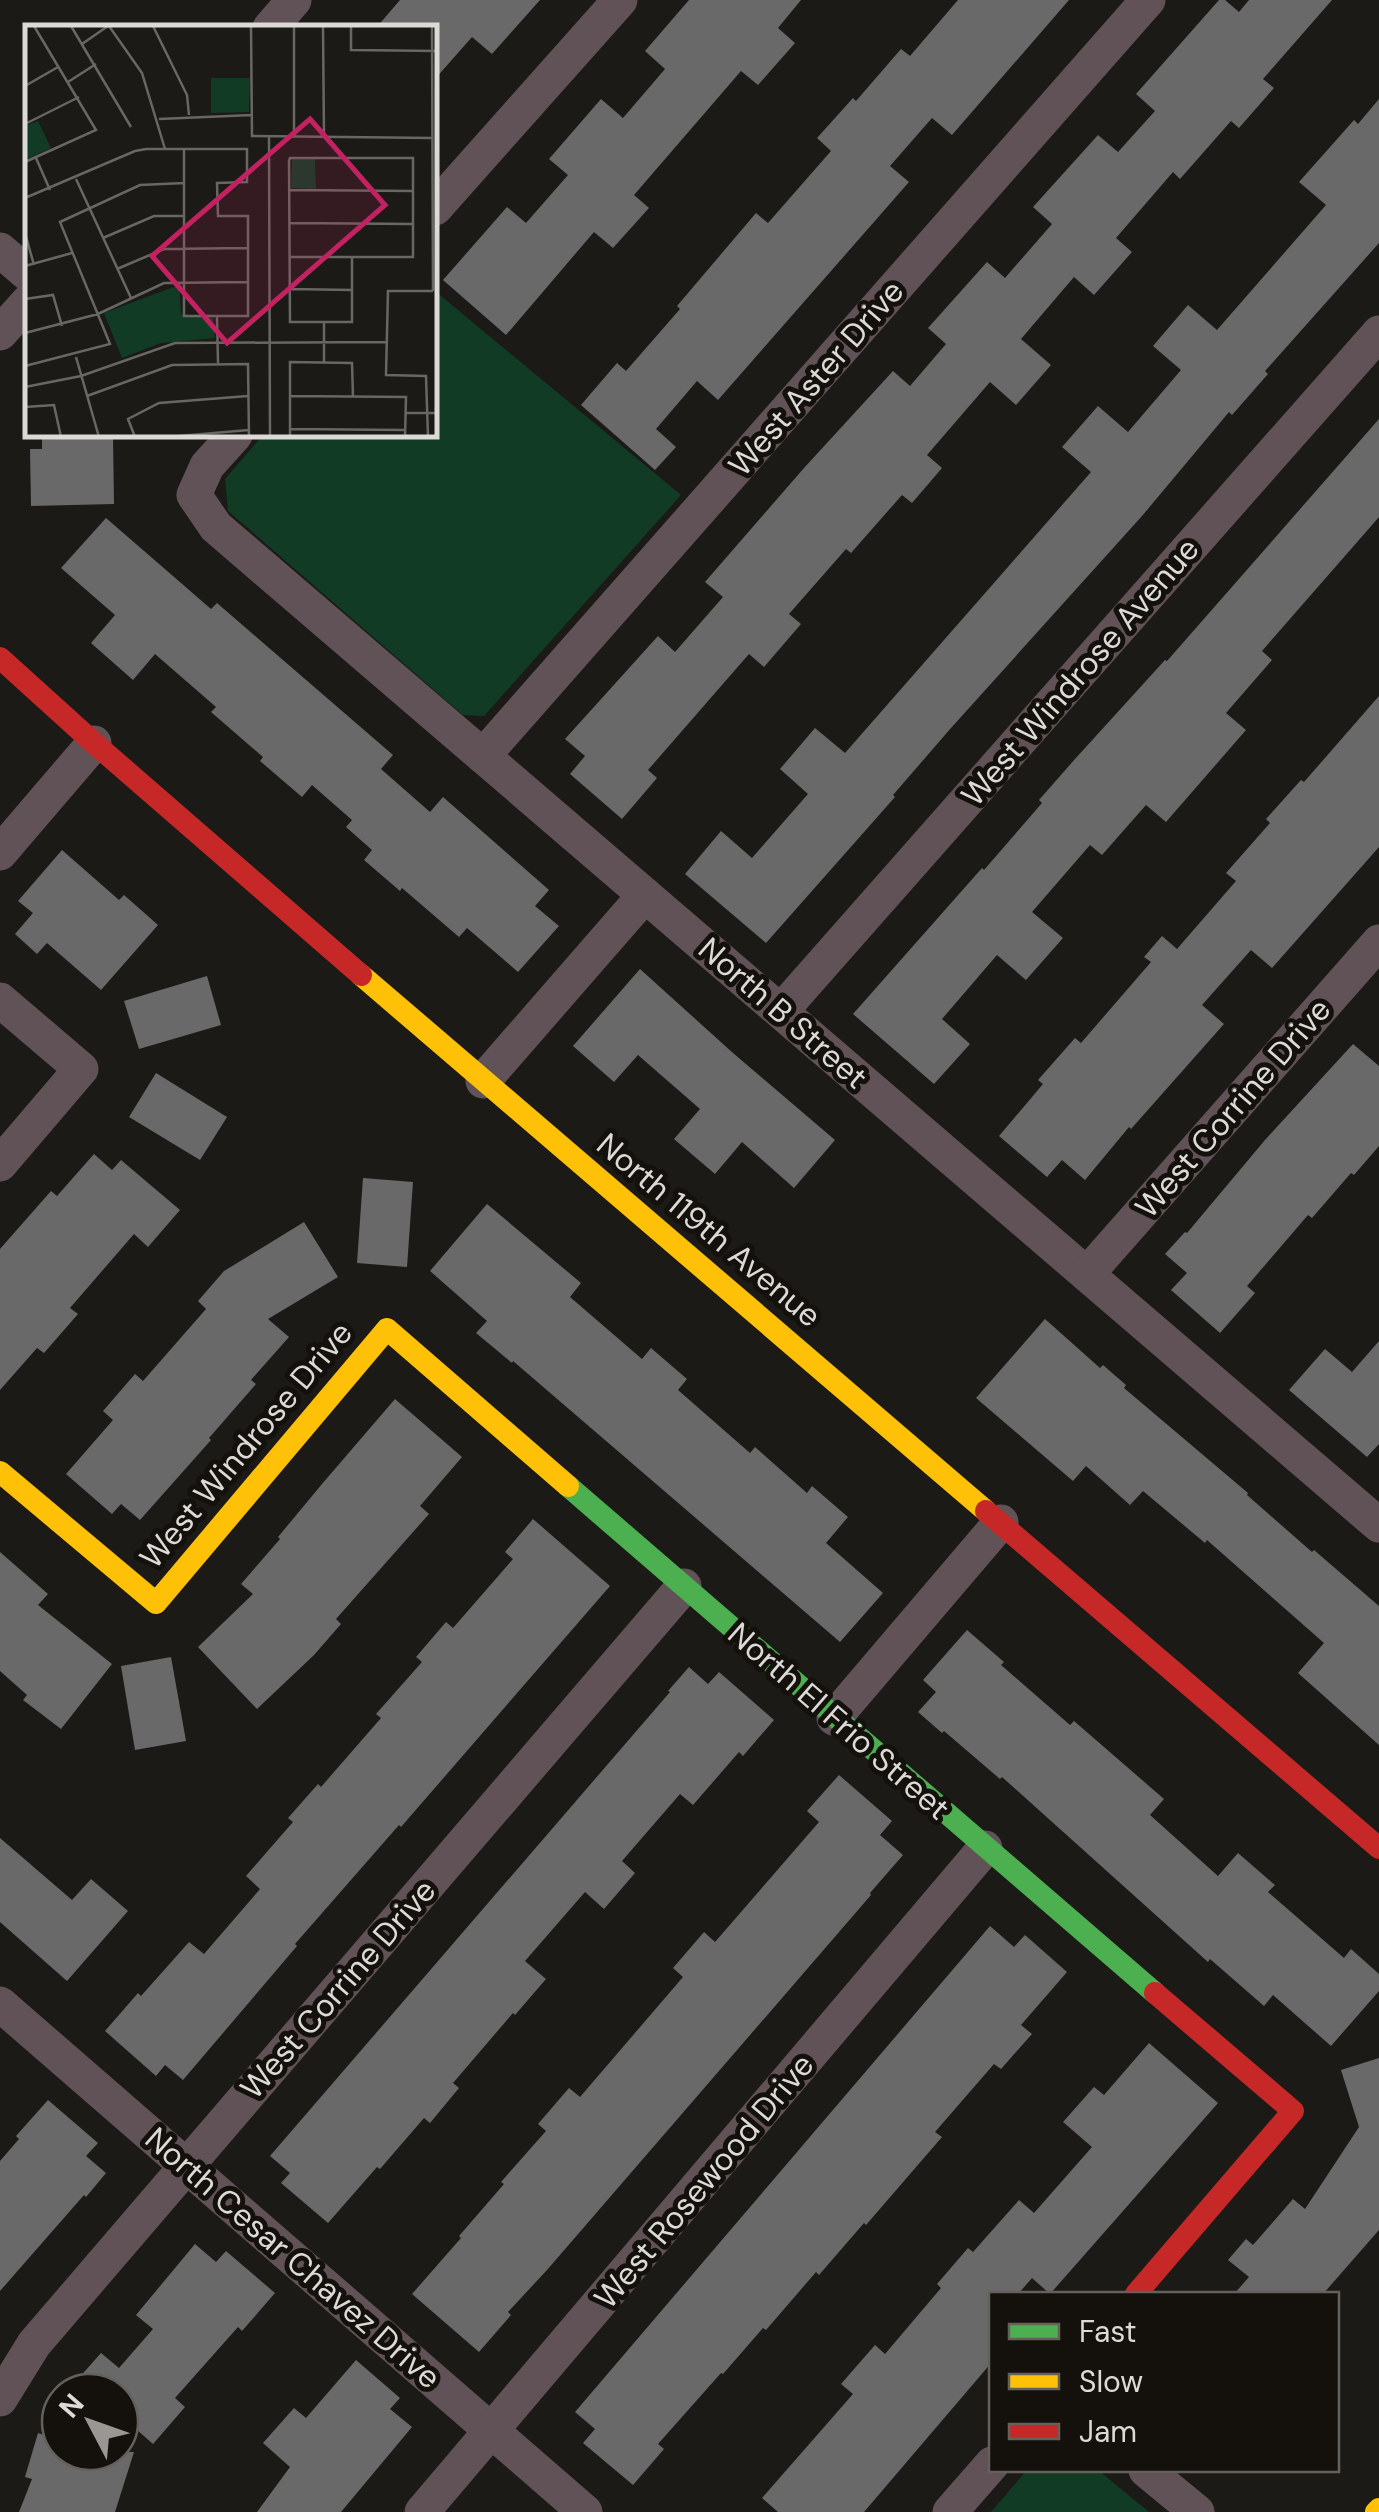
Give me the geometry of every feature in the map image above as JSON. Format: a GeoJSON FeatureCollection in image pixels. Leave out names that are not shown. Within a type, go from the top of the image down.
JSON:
{"type":"FeatureCollection","features":[{"type":"Feature","properties":{"kind":"street"},"geometry":{"type":"LineString","coordinates":[[438,205],[620,0]]}},
{"type":"Feature","properties":{"kind":"street","name":"West Aster Drive"},"geometry":{"type":"LineString","coordinates":[[483,756],[1148,0]]}},
{"type":"Feature","properties":{"kind":"street"},"geometry":{"type":"LineString","coordinates":[[0,250],[25,271]]}},
{"type":"Feature","properties":{"kind":"street"},"geometry":{"type":"LineString","coordinates":[[0,333],[25,305]]}},
{"type":"Feature","properties":{"kind":"street","name":"West Windrose Avenue"},"geometry":{"type":"LineString","coordinates":[[781,1012],[1379,333]]}},
{"type":"Feature","properties":{"kind":"street","name":"North B Street"},"geometry":{"type":"LineString","coordinates":[[231,438],[207,466],[194,495],[216,528],[1379,1525]]}},
{"type":"Feature","properties":{"kind":"street","name":"North 119th Avenue"},"geometry":{"type":"LineString","coordinates":[[0,658],[483,1080],[1379,1848]]}},
{"type":"Feature","properties":{"kind":"street"},"geometry":{"type":"LineString","coordinates":[[0,852],[94,743]]}},
{"type":"Feature","properties":{"kind":"street"},"geometry":{"type":"LineString","coordinates":[[483,1080],[644,895]]}},
{"type":"Feature","properties":{"kind":"street","name":"West Corrine Drive"},"geometry":{"type":"LineString","coordinates":[[1087,1274],[1379,942]]}},
{"type":"Feature","properties":{"kind":"street"},"geometry":{"type":"LineString","coordinates":[[0,1000],[81,1069],[0,1164]]}},
{"type":"Feature","properties":{"kind":"street","name":"North El Frio Street"},"geometry":{"type":"LineString","coordinates":[[386,1329],[1293,2112],[1138,2292]]}},
{"type":"Feature","properties":{"kind":"street","name":"West Windrose Drive"},"geometry":{"type":"LineString","coordinates":[[0,1472],[156,1603],[386,1329]]}},
{"type":"Feature","properties":{"kind":"street"},"geometry":{"type":"LineString","coordinates":[[834,1718],[1000,1522]]}},
{"type":"Feature","properties":{"kind":"street","name":"West Corrine Drive"},"geometry":{"type":"LineString","coordinates":[[0,2399],[34,2344],[684,1586]]}},
{"type":"Feature","properties":{"kind":"street","name":"West Rosewood Drive"},"geometry":{"type":"LineString","coordinates":[[422,2512],[985,1848]]}},
{"type":"Feature","properties":{"kind":"street","name":"North Cesar Chavez Drive"},"geometry":{"type":"LineString","coordinates":[[0,2004],[585,2512]]}},
{"type":"Feature","properties":{"kind":"street"},"geometry":{"type":"LineString","coordinates":[[950,2512],[989,2467]]}},
{"type":"Feature","properties":{"kind":"street"},"geometry":{"type":"LineString","coordinates":[[1148,2472],[1197,2512]]}},
{"type":"Feature","properties":{"kind":"green space"},"geometry":{"type":"Polygon","coordinates":[[[438,293],[681,495],[484,716],[463,715],[228,511],[225,479],[260,438],[438,438],[438,293]]]}},
{"type":"Feature","properties":{"kind":"green space"},"geometry":{"type":"Polygon","coordinates":[[[1025,2472],[1100,2472],[1149,2512],[991,2512],[1025,2472]]]}},
{"type":"Feature","properties":{"kind":"building"},"geometry":{"type":"Polygon","coordinates":[[[400,0],[540,0],[492,54],[472,37],[438,76],[438,25],[379,25],[400,0]]]}},
{"type":"Feature","properties":{"kind":"building"},"geometry":{"type":"Polygon","coordinates":[[[689,0],[801,0],[778,28],[795,43],[758,85],[741,71],[634,195],[649,208],[613,248],[594,232],[506,335],[443,280],[507,207],[526,223],[568,175],[549,159],[601,99],[623,118],[665,69],[645,51],[689,0]]]}},
{"type":"Feature","properties":{"kind":"building"},"geometry":{"type":"Polygon","coordinates":[[[958,0],[1069,0],[952,135],[932,118],[890,166],[909,182],[718,400],[697,381],[656,429],[676,447],[655,470],[581,405],[617,363],[626,371],[756,213],[768,223],[831,151],[817,138],[901,49],[910,56],[958,0]]]}},
{"type":"Feature","properties":{"kind":"building"},"geometry":{"type":"Polygon","coordinates":[[[1219,0],[1225,0],[1239,12],[1249,0],[1332,0],[1263,79],[1274,88],[1239,128],[1231,121],[1180,179],[1173,172],[1116,238],[1132,252],[1094,295],[1074,277],[1021,339],[1051,365],[1016,405],[990,382],[927,455],[942,468],[912,503],[902,495],[851,553],[846,549],[789,614],[801,624],[764,667],[749,654],[648,770],[657,778],[622,819],[570,774],[585,756],[565,739],[658,636],[675,652],[723,597],[705,582],[893,371],[910,386],[946,344],[928,328],[987,262],[1005,278],[1052,224],[1033,207],[1098,135],[1118,152],[1155,111],[1136,94],[1219,0]]]}},
{"type":"Feature","properties":{"kind":"building"},"geometry":{"type":"Polygon","coordinates":[[[1379,99],[1379,243],[766,943],[685,874],[721,831],[752,858],[808,794],[780,769],[815,728],[845,753],[1091,472],[1062,447],[1098,406],[1128,432],[1181,370],[1153,346],[1188,305],[1217,330],[1326,205],[1299,182],[1354,120],[1358,124],[1379,99]]]}},
{"type":"Feature","properties":{"kind":"building"},"geometry":{"type":"Polygon","coordinates":[[[1379,419],[1379,517],[1262,651],[1272,660],[1226,713],[1246,730],[1166,822],[1146,805],[1102,855],[1090,845],[1032,912],[1063,938],[1026,980],[997,955],[942,1019],[970,1044],[934,1084],[853,1014],[1379,419]]]}},
{"type":"Feature","properties":{"kind":"building"},"geometry":{"type":"Polygon","coordinates":[[[42,438],[113,438],[114,504],[31,506],[30,449],[42,449],[42,438]]]}},
{"type":"Feature","properties":{"kind":"building"},"geometry":{"type":"Polygon","coordinates":[[[106,518],[211,609],[217,603],[393,755],[381,769],[430,812],[443,797],[549,890],[535,906],[559,926],[518,972],[467,928],[459,937],[364,860],[372,850],[346,827],[352,820],[312,785],[302,797],[211,712],[216,707],[155,654],[133,680],[91,643],[115,615],[61,568],[106,518]]]}},
{"type":"Feature","properties":{"kind":"building"},"geometry":{"type":"Polygon","coordinates":[[[1379,696],[1379,847],[1272,968],[1251,950],[1202,1005],[1224,1024],[1085,1180],[1062,1160],[1047,1177],[999,1136],[1043,1084],[1038,1080],[1075,1038],[1081,1043],[1151,962],[1144,957],[1162,936],[1177,949],[1236,881],[1226,873],[1270,823],[1266,819],[1379,696]]]}},
{"type":"Feature","properties":{"kind":"building"},"geometry":{"type":"Polygon","coordinates":[[[62,850],[119,900],[124,895],[158,925],[101,990],[47,943],[37,954],[15,934],[33,913],[18,901],[62,850]]]}},
{"type":"Feature","properties":{"kind":"building"},"geometry":{"type":"Polygon","coordinates":[[[640,969],[835,1140],[794,1188],[742,1142],[715,1174],[674,1139],[700,1109],[638,1055],[614,1082],[573,1046],[640,969]]]}},
{"type":"Feature","properties":{"kind":"building"},"geometry":{"type":"Polygon","coordinates":[[[207,976],[221,1025],[139,1049],[124,1001],[207,976]]]}},
{"type":"Feature","properties":{"kind":"building"},"geometry":{"type":"Polygon","coordinates":[[[1353,1044],[1379,1066],[1379,1146],[1312,1218],[1308,1215],[1247,1286],[1255,1293],[1220,1333],[1171,1290],[1187,1273],[1165,1254],[1353,1044]]]}},
{"type":"Feature","properties":{"kind":"building"},"geometry":{"type":"Polygon","coordinates":[[[156,1073],[227,1117],[200,1160],[129,1117],[156,1073]]]}},
{"type":"Feature","properties":{"kind":"building"},"geometry":{"type":"Polygon","coordinates":[[[94,1154],[112,1170],[121,1160],[180,1210],[148,1247],[134,1234],[70,1308],[78,1314],[44,1353],[37,1348],[0,1390],[0,1249],[51,1191],[57,1196],[94,1154]]]}},
{"type":"Feature","properties":{"kind":"building"},"geometry":{"type":"Polygon","coordinates":[[[363,1178],[413,1182],[407,1267],[357,1263],[363,1178]]]}},
{"type":"Feature","properties":{"kind":"building"},"geometry":{"type":"Polygon","coordinates":[[[487,1204],[581,1283],[570,1297],[642,1359],[651,1348],[687,1379],[678,1390],[750,1453],[755,1447],[807,1493],[812,1486],[848,1517],[826,1543],[883,1593],[840,1642],[476,1333],[487,1321],[430,1271],[487,1204]]]}},
{"type":"Feature","properties":{"kind":"building"},"geometry":{"type":"Polygon","coordinates":[[[304,1222],[338,1277],[268,1319],[289,1337],[251,1380],[256,1384],[211,1440],[140,1520],[121,1504],[112,1514],[66,1474],[113,1420],[103,1411],[135,1374],[143,1381],[206,1309],[198,1301],[224,1271],[304,1222]]]}},
{"type":"Feature","properties":{"kind":"building"},"geometry":{"type":"Polygon","coordinates":[[[1045,1319],[1379,1606],[1379,1745],[1298,1673],[1324,1643],[1207,1540],[1205,1543],[1143,1491],[1130,1505],[1086,1466],[1073,1481],[976,1398],[1045,1319]]]}},
{"type":"Feature","properties":{"kind":"building"},"geometry":{"type":"Polygon","coordinates":[[[1379,1341],[1379,1444],[1367,1457],[1289,1390],[1325,1349],[1352,1372],[1379,1341]]]}},
{"type":"Feature","properties":{"kind":"building"},"geometry":{"type":"Polygon","coordinates":[[[395,1399],[462,1457],[420,1506],[429,1514],[336,1619],[341,1624],[257,1709],[198,1647],[253,1594],[241,1584],[395,1399]]]}},
{"type":"Feature","properties":{"kind":"building"},"geometry":{"type":"Polygon","coordinates":[[[533,1519],[610,1586],[295,1944],[183,2080],[165,2065],[156,2076],[105,2031],[189,1942],[204,1954],[260,1889],[246,1876],[293,1822],[288,1818],[318,1784],[321,1787],[381,1718],[376,1714],[422,1662],[416,1657],[446,1622],[453,1628],[513,1559],[505,1552],[533,1519]]]}},
{"type":"Feature","properties":{"kind":"building"},"geometry":{"type":"Polygon","coordinates":[[[0,1552],[48,1594],[38,1605],[112,1664],[61,1729],[23,1700],[27,1695],[0,1671],[0,1552]]]}},
{"type":"Feature","properties":{"kind":"building"},"geometry":{"type":"Polygon","coordinates":[[[967,1630],[1070,1725],[1074,1721],[1164,1799],[1150,1815],[1218,1876],[1238,1853],[1275,1885],[1268,1892],[1344,1958],[1351,1949],[1379,1974],[1379,1991],[1331,2046],[1273,1995],[1264,2006],[1210,1959],[1208,1962],[1002,1777],[918,1712],[936,1692],[923,1680],[967,1630]]]}},
{"type":"Feature","properties":{"kind":"building"},"geometry":{"type":"Polygon","coordinates":[[[171,1657],[186,1741],[135,1750],[121,1666],[171,1657]]]}},
{"type":"Feature","properties":{"kind":"building"},"geometry":{"type":"Polygon","coordinates":[[[689,1667],[708,1684],[719,1672],[774,1720],[743,1756],[739,1752],[693,1805],[680,1794],[622,1861],[635,1873],[604,1909],[585,1892],[525,1961],[546,1979],[453,2083],[459,2088],[430,2123],[424,2118],[328,2223],[281,2183],[290,2173],[270,2156],[689,1667]]]}},
{"type":"Feature","properties":{"kind":"building"},"geometry":{"type":"Polygon","coordinates":[[[839,1775],[892,1821],[880,1835],[903,1855],[508,2312],[511,2315],[479,2352],[412,2294],[546,2131],[538,2124],[569,2088],[580,2097],[683,1977],[673,1968],[704,1932],[715,1942],[819,1822],[807,1811],[839,1775]]]}},
{"type":"Feature","properties":{"kind":"building"},"geometry":{"type":"Polygon","coordinates":[[[0,1838],[72,1900],[91,1879],[128,1911],[67,1981],[0,1922],[0,1838]]]}},
{"type":"Feature","properties":{"kind":"building"},"geometry":{"type":"Polygon","coordinates":[[[990,1926],[1014,1947],[1025,1935],[1067,1972],[1021,2025],[1032,2034],[1001,2069],[994,2064],[935,2132],[942,2137],[866,2225],[721,2373],[658,2444],[664,2449],[633,2485],[583,2443],[595,2429],[575,2412],[990,1926]]]}},
{"type":"Feature","properties":{"kind":"building"},"geometry":{"type":"Polygon","coordinates":[[[1149,2043],[1218,2103],[1052,2292],[1032,2278],[1020,2292],[989,2292],[989,2366],[864,2512],[778,2512],[762,2498],[853,2394],[841,2384],[875,2345],[885,2354],[941,2288],[937,2284],[968,2248],[973,2252],[1019,2200],[1034,2213],[1092,2147],[1063,2122],[1094,2087],[1104,2095],[1149,2043]]]}},
{"type":"Feature","properties":{"kind":"building"},"geometry":{"type":"Polygon","coordinates":[[[1379,2058],[1379,2230],[1325,2292],[1236,2292],[1249,2277],[1228,2260],[1246,2239],[1253,2245],[1293,2199],[1305,2209],[1359,2127],[1341,2070],[1379,2058]]]}},
{"type":"Feature","properties":{"kind":"building"},"geometry":{"type":"Polygon","coordinates":[[[48,2100],[98,2143],[86,2156],[106,2173],[0,2291],[0,2161],[48,2100]]]}},
{"type":"Feature","properties":{"kind":"building"},"geometry":{"type":"Polygon","coordinates":[[[195,2244],[216,2262],[226,2251],[275,2293],[242,2331],[238,2327],[175,2398],[185,2407],[153,2444],[140,2433],[140,2372],[84,2372],[101,2353],[119,2368],[153,2329],[136,2315],[195,2244]]]}},
{"type":"Feature","properties":{"kind":"building"},"geometry":{"type":"Polygon","coordinates":[[[356,2360],[400,2398],[390,2409],[412,2427],[341,2512],[257,2512],[290,2467],[263,2443],[294,2408],[306,2418],[356,2360]]]}},
{"type":"Feature","properties":{"kind":"building"},"geometry":{"type":"Polygon","coordinates":[[[38,2433],[40,2472],[128,2472],[115,2512],[19,2512],[32,2479],[25,2477],[38,2433]]]}},
{"type":"Feature","properties":{"kind":"traffic: fast"},"geometry":{"type":"LineString","coordinates":[[568,1486],[1155,1993]]}},
{"type":"Feature","properties":{"kind":"traffic: slow"},"geometry":{"type":"LineString","coordinates":[[361,975],[986,1511]]}},
{"type":"Feature","properties":{"kind":"traffic: slow"},"geometry":{"type":"LineString","coordinates":[[0,1472],[156,1603],[387,1329],[568,1486]]}},
{"type":"Feature","properties":{"kind":"traffic: slow"},"geometry":{"type":"LineString","coordinates":[[1376,2512],[1379,2509]]}},
{"type":"Feature","properties":{"kind":"traffic: jam"},"geometry":{"type":"LineString","coordinates":[[0,658],[361,975]]}},
{"type":"Feature","properties":{"kind":"traffic: jam"},"geometry":{"type":"LineString","coordinates":[[986,1511],[1379,1848]]}},
{"type":"Feature","properties":{"kind":"traffic: jam"},"geometry":{"type":"LineString","coordinates":[[1138,2292],[1293,2111],[1155,1993]]}}]}
